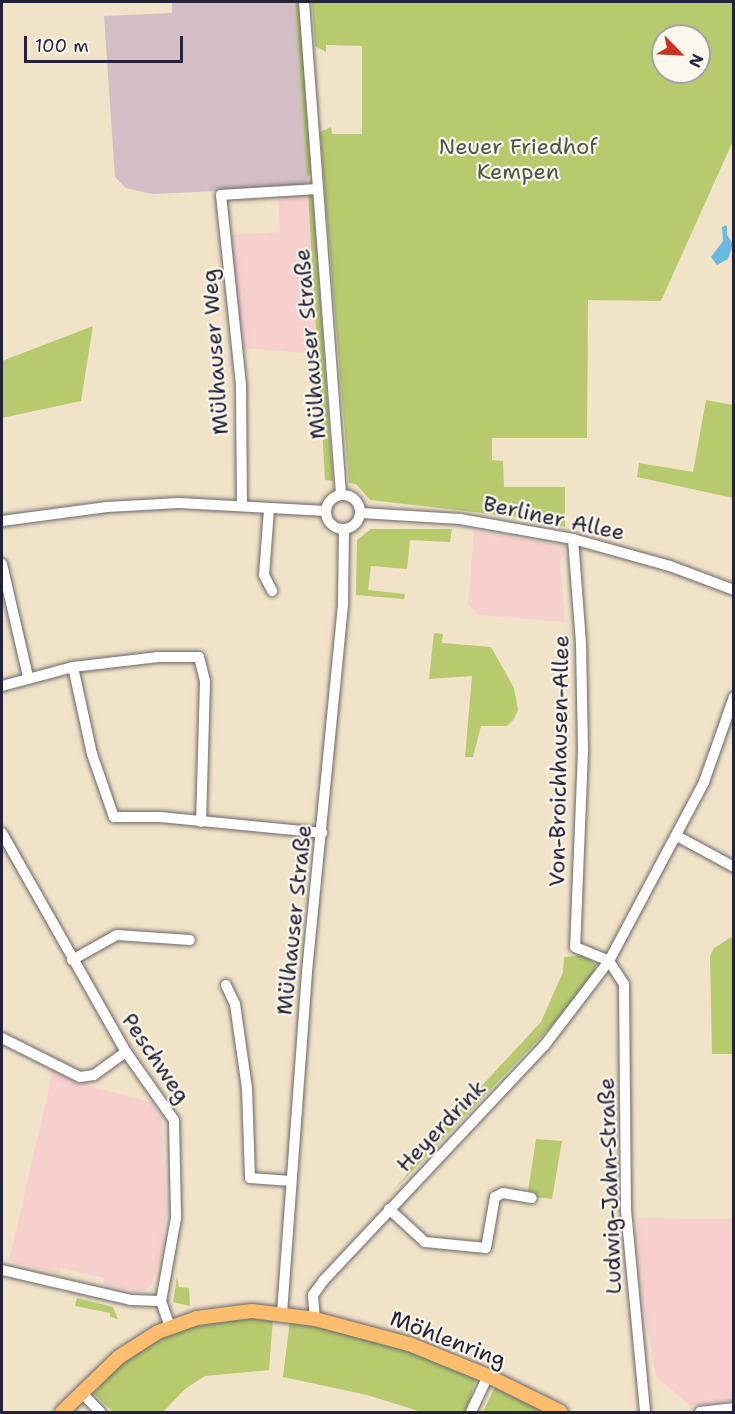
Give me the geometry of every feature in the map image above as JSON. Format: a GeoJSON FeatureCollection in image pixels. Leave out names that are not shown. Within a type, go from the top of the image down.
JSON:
{"type":"FeatureCollection","features":[{"type":"Feature","properties":{"kind":"main road","name":"Möhlenring"},"geometry":{"type":"LineString","coordinates":[[63,1413],[81,1392],[119,1357],[170,1327],[212,1315],[282,1313],[315,1319],[409,1344],[488,1376],[561,1413]]}},
{"type":"Feature","properties":{"kind":"street","name":"Mülhauser Straße"},"geometry":{"type":"LineString","coordinates":[[304,2],[341,495]]}},
{"type":"Feature","properties":{"kind":"street","name":"Mülhauser Weg"},"geometry":{"type":"LineString","coordinates":[[242,506],[241,385],[221,195],[317,189]]}},
{"type":"Feature","properties":{"kind":"street"},"geometry":{"type":"LineString","coordinates":[[341,495],[355,500],[361,513],[357,523],[344,530],[333,526],[326,511],[331,500],[341,495]]}},
{"type":"Feature","properties":{"kind":"street"},"geometry":{"type":"LineString","coordinates":[[2,521],[107,507],[179,503],[326,511]]}},
{"type":"Feature","properties":{"kind":"street"},"geometry":{"type":"LineString","coordinates":[[269,509],[264,575],[273,591]]}},
{"type":"Feature","properties":{"kind":"street","name":"Berliner Allee"},"geometry":{"type":"LineString","coordinates":[[361,513],[460,519],[573,539],[670,566],[734,590]]}},
{"type":"Feature","properties":{"kind":"street","name":"Mülhauser Straße"},"geometry":{"type":"LineString","coordinates":[[282,1313],[291,1181],[342,602],[344,530]]}},
{"type":"Feature","properties":{"kind":"street","name":"Von-Broichhausen-Allee"},"geometry":{"type":"LineString","coordinates":[[573,539],[581,644],[583,751],[575,947],[609,961]]}},
{"type":"Feature","properties":{"kind":"street"},"geometry":{"type":"LineString","coordinates":[[2,564],[28,676]]}},
{"type":"Feature","properties":{"kind":"street"},"geometry":{"type":"LineString","coordinates":[[2,686],[28,676],[73,667],[158,657],[199,657],[205,681],[201,822]]}},
{"type":"Feature","properties":{"kind":"street"},"geometry":{"type":"LineString","coordinates":[[73,667],[92,754],[114,817],[322,833]]}},
{"type":"Feature","properties":{"kind":"street","name":"Heyerdrink"},"geometry":{"type":"LineString","coordinates":[[315,1319],[313,1295],[389,1209],[544,1046],[609,961],[704,782],[734,697]]}},
{"type":"Feature","properties":{"kind":"street"},"geometry":{"type":"LineString","coordinates":[[677,836],[732,864]]}},
{"type":"Feature","properties":{"kind":"street","name":"Peschweg"},"geometry":{"type":"LineString","coordinates":[[3,839],[126,1052],[171,1113],[176,1128],[176,1218],[160,1300]]}},
{"type":"Feature","properties":{"kind":"street"},"geometry":{"type":"LineString","coordinates":[[72,960],[117,935],[190,940]]}},
{"type":"Feature","properties":{"kind":"street","name":"Ludwig-Jahn-Straße"},"geometry":{"type":"LineString","coordinates":[[609,961],[624,984],[626,1210],[645,1413]]}},
{"type":"Feature","properties":{"kind":"street"},"geometry":{"type":"LineString","coordinates":[[226,985],[235,1004],[247,1088],[250,1178],[291,1181]]}},
{"type":"Feature","properties":{"kind":"street"},"geometry":{"type":"LineString","coordinates":[[2,1038],[80,1077],[94,1075],[126,1052]]}},
{"type":"Feature","properties":{"kind":"street"},"geometry":{"type":"LineString","coordinates":[[389,1209],[425,1242],[486,1248],[495,1197],[503,1193],[532,1198]]}},
{"type":"Feature","properties":{"kind":"street"},"geometry":{"type":"LineString","coordinates":[[2,1270],[131,1300],[160,1300],[170,1327]]}},
{"type":"Feature","properties":{"kind":"street"},"geometry":{"type":"LineString","coordinates":[[471,1413],[488,1376]]}},
{"type":"Feature","properties":{"kind":"street"},"geometry":{"type":"LineString","coordinates":[[81,1392],[100,1413]]}},
{"type":"Feature","properties":{"kind":"street"},"geometry":{"type":"LineString","coordinates":[[700,1413],[734,1408]]}},
{"type":"Feature","properties":{"kind":"shaded area"},"geometry":{"type":"Polygon","coordinates":[[[172,2],[295,2],[308,187],[152,194],[126,188],[115,177],[104,16],[172,13],[172,2]]]}},
{"type":"Feature","properties":{"kind":"shaded area"},"geometry":{"type":"Polygon","coordinates":[[[308,193],[318,354],[242,348],[229,235],[280,232],[278,194],[308,193]]]}},
{"type":"Feature","properties":{"kind":"shaded area"},"geometry":{"type":"Polygon","coordinates":[[[474,531],[564,546],[565,555],[560,560],[565,622],[478,615],[468,604],[474,531]]]}},
{"type":"Feature","properties":{"kind":"shaded area"},"geometry":{"type":"Polygon","coordinates":[[[53,1070],[93,1087],[151,1102],[162,1117],[167,1212],[160,1260],[152,1284],[138,1293],[103,1284],[104,1278],[61,1268],[59,1274],[9,1261],[53,1070]]]}},
{"type":"Feature","properties":{"kind":"shaded area"},"geometry":{"type":"Polygon","coordinates":[[[637,1218],[733,1219],[733,1400],[690,1406],[656,1376],[642,1298],[637,1218]]]}},
{"type":"Feature","properties":{"kind":"green space"},"geometry":{"type":"Polygon","coordinates":[[[295,2],[300,2],[311,172],[307,179],[295,2]]]}},
{"type":"Feature","properties":{"kind":"green space","name":"Neuer Friedhof Kempen"},"geometry":{"type":"Polygon","coordinates":[[[312,2],[733,2],[733,141],[661,301],[588,300],[587,438],[492,438],[492,460],[503,461],[504,487],[565,487],[565,527],[517,517],[370,500],[356,484],[349,483],[320,132],[331,127],[332,134],[362,134],[362,46],[326,45],[326,52],[315,46],[312,2]]]}},
{"type":"Feature","properties":{"kind":"green space"},"geometry":{"type":"Polygon","coordinates":[[[308,193],[313,197],[333,481],[325,480],[308,193]]]}},
{"type":"Feature","properties":{"kind":"green space"},"geometry":{"type":"Polygon","coordinates":[[[93,326],[81,401],[2,418],[2,361],[93,326]]]}},
{"type":"Feature","properties":{"kind":"green space"},"geometry":{"type":"Polygon","coordinates":[[[706,400],[733,405],[733,498],[637,477],[639,463],[693,472],[706,400]]]}},
{"type":"Feature","properties":{"kind":"green space"},"geometry":{"type":"Polygon","coordinates":[[[371,529],[452,529],[450,542],[410,540],[407,569],[371,566],[368,590],[405,594],[404,599],[356,595],[357,540],[371,529]]]}},
{"type":"Feature","properties":{"kind":"green space"},"geometry":{"type":"Polygon","coordinates":[[[434,633],[443,634],[442,643],[491,647],[514,688],[518,710],[514,719],[507,726],[481,726],[473,757],[465,757],[472,676],[429,679],[434,633]]]}},
{"type":"Feature","properties":{"kind":"green space"},"geometry":{"type":"Polygon","coordinates":[[[733,936],[733,1054],[712,1054],[710,956],[714,948],[733,936]]]}},
{"type":"Feature","properties":{"kind":"green space"},"geometry":{"type":"Polygon","coordinates":[[[585,955],[596,965],[594,975],[563,1014],[389,1195],[406,1176],[421,1142],[429,1134],[436,1135],[541,1022],[563,972],[564,957],[585,955]]]}},
{"type":"Feature","properties":{"kind":"green space"},"geometry":{"type":"Polygon","coordinates":[[[536,1139],[562,1141],[552,1199],[535,1197],[535,1192],[528,1191],[536,1139]]]}},
{"type":"Feature","properties":{"kind":"green space"},"geometry":{"type":"Polygon","coordinates":[[[177,1277],[179,1287],[189,1288],[190,1306],[173,1302],[177,1277]]]}},
{"type":"Feature","properties":{"kind":"green space"},"geometry":{"type":"Polygon","coordinates":[[[77,1298],[113,1307],[118,1319],[110,1317],[110,1313],[75,1306],[77,1298]]]}},
{"type":"Feature","properties":{"kind":"green space"},"geometry":{"type":"Polygon","coordinates":[[[266,1317],[273,1319],[269,1370],[205,1376],[185,1389],[163,1412],[113,1412],[94,1394],[111,1370],[162,1336],[205,1321],[266,1317]]]}},
{"type":"Feature","properties":{"kind":"green space"},"geometry":{"type":"Polygon","coordinates":[[[290,1320],[408,1349],[476,1378],[466,1412],[422,1412],[367,1395],[283,1377],[290,1320]]]}},
{"type":"Feature","properties":{"kind":"green space"},"geometry":{"type":"Polygon","coordinates":[[[495,1387],[550,1412],[483,1412],[495,1387]]]}},
{"type":"Feature","properties":{"kind":"water"},"geometry":{"type":"Polygon","coordinates":[[[727,225],[727,235],[733,244],[728,259],[717,265],[711,257],[723,241],[722,227],[727,225]]]}}]}
